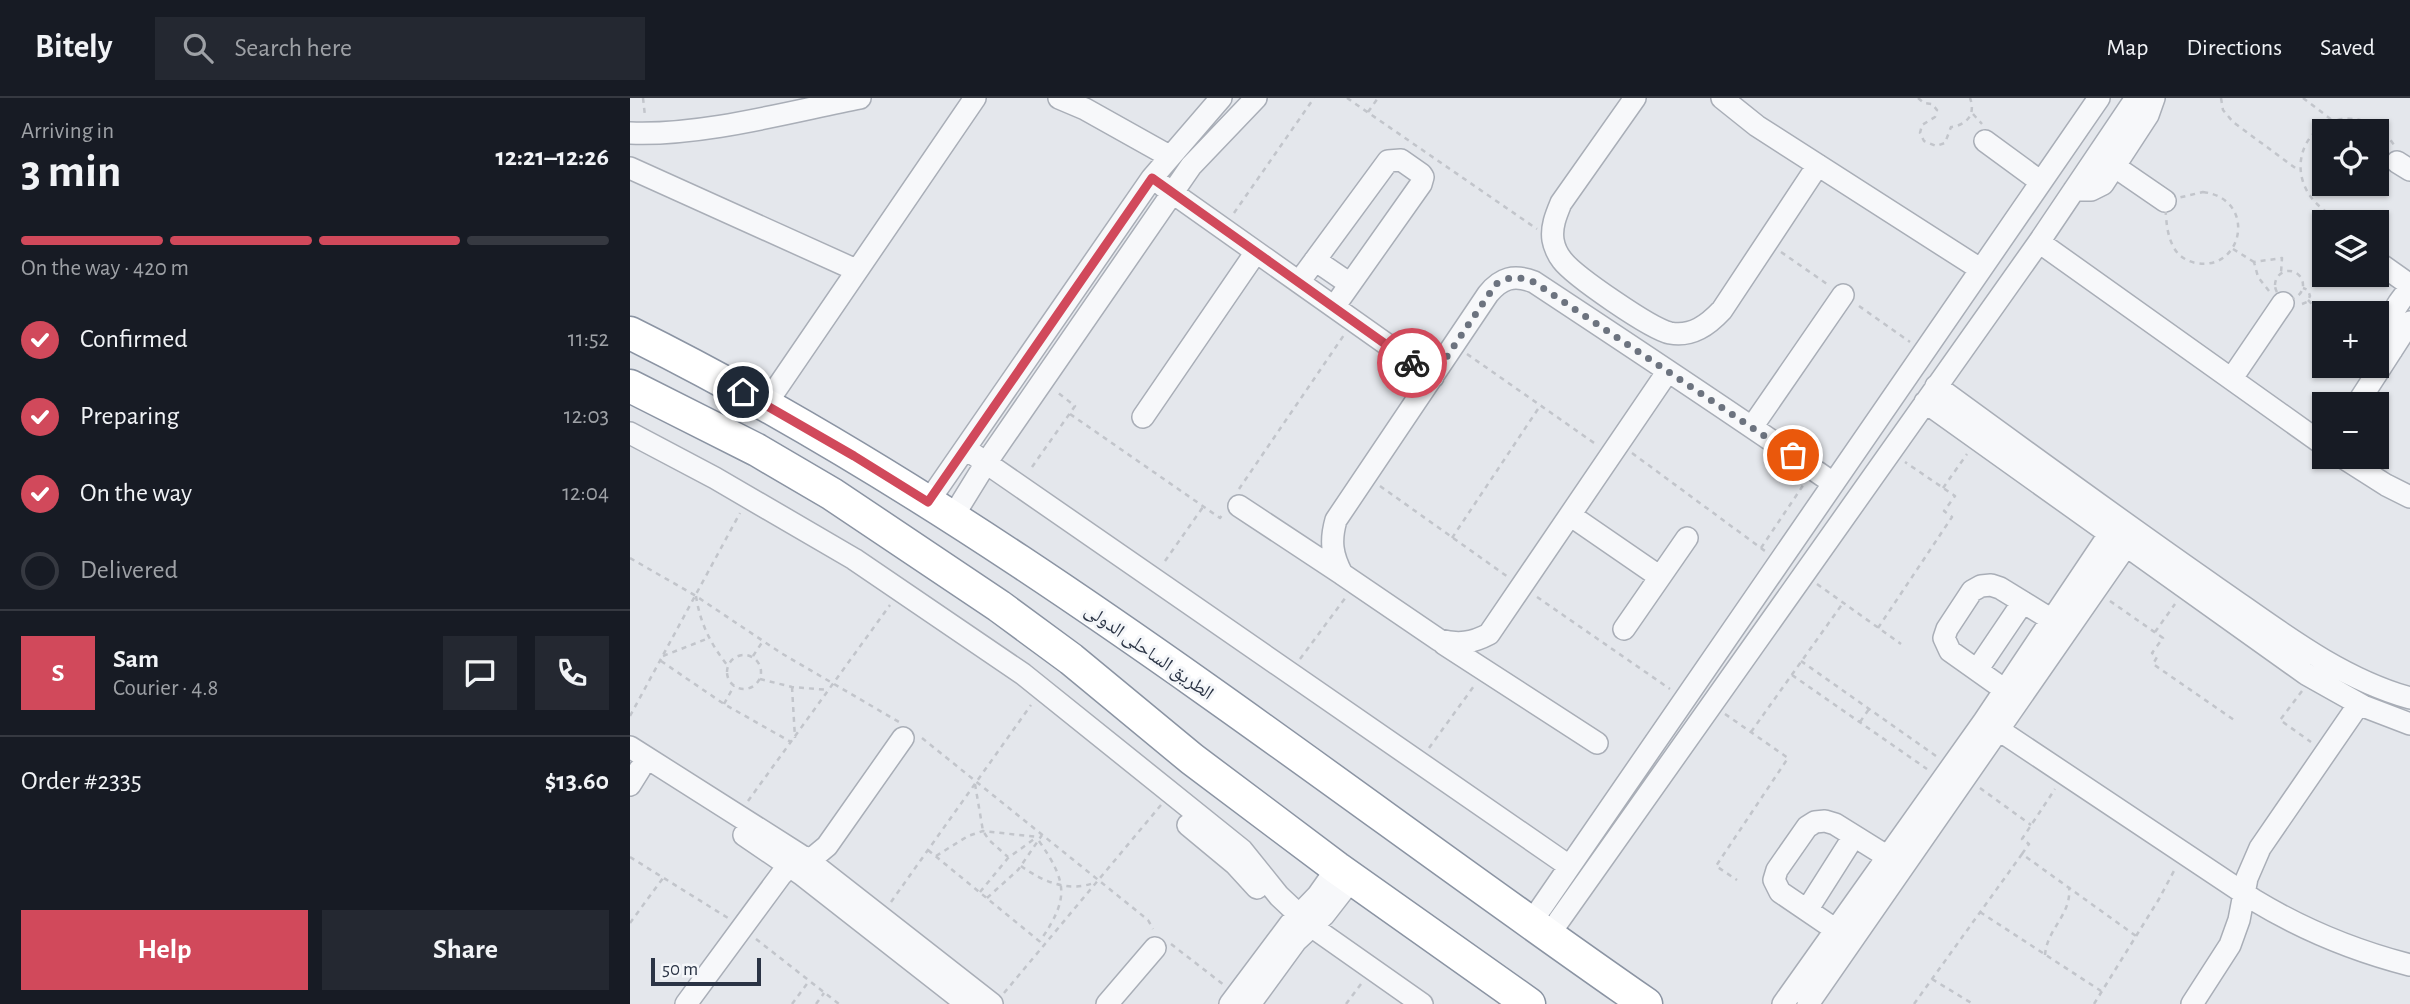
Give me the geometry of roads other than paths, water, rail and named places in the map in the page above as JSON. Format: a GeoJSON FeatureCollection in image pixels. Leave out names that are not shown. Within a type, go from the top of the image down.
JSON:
{"type":"FeatureCollection","features":[{"type":"Feature","properties":{"kind":"highway","name":"الطريق الساحلى الدولى"},"geometry":{"type":"LineString","coordinates":[[630,333],[766,404],[940,510],[1143,647],[1646,1004]]}},
{"type":"Feature","properties":{"kind":"highway"},"geometry":{"type":"LineString","coordinates":[[630,386],[757,450],[832,494],[999,606],[1071,659],[1192,759],[1344,873],[1529,1004]]}},
{"type":"Feature","properties":{"kind":"highway"},"geometry":{"type":"LineString","coordinates":[[1071,659],[1081,655],[1096,639],[1100,618]]}},
{"type":"Feature","properties":{"kind":"highway"},"geometry":{"type":"LineString","coordinates":[[1109,690],[1115,667],[1132,651],[1143,647]]}},
{"type":"Feature","properties":{"kind":"street"},"geometry":{"type":"LineString","coordinates":[[630,133],[699,129],[860,98]]}},
{"type":"Feature","properties":{"kind":"street"},"geometry":{"type":"LineString","coordinates":[[766,404],[975,98]]}},
{"type":"Feature","properties":{"kind":"street"},"geometry":{"type":"LineString","coordinates":[[1059,98],[1085,109],[1169,156]]}},
{"type":"Feature","properties":{"kind":"street"},"geometry":{"type":"LineString","coordinates":[[940,510],[966,449],[1152,178],[1222,98]]}},
{"type":"Feature","properties":{"kind":"street"},"geometry":{"type":"LineString","coordinates":[[940,510],[986,463],[1198,158],[1256,98]]}},
{"type":"Feature","properties":{"kind":"street"},"geometry":{"type":"LineString","coordinates":[[1635,98],[1561,203],[1553,221],[1553,241],[1560,259],[1574,273],[1651,325],[1669,333],[1690,333],[1708,325],[1722,310],[1818,165]]}},
{"type":"Feature","properties":{"kind":"street"},"geometry":{"type":"LineString","coordinates":[[1722,98],[1757,126],[1980,269]]}},
{"type":"Feature","properties":{"kind":"street"},"geometry":{"type":"LineString","coordinates":[[1539,930],[1569,866],[2099,98]]}},
{"type":"Feature","properties":{"kind":"street"},"geometry":{"type":"LineString","coordinates":[[1539,930],[1711,705],[2039,242],[2136,98]]}},
{"type":"Feature","properties":{"kind":"street"},"geometry":{"type":"LineString","coordinates":[[2074,190],[2085,191],[2103,184],[2148,115],[2154,98]]}},
{"type":"Feature","properties":{"kind":"street"},"geometry":{"type":"LineString","coordinates":[[1985,141],[2041,182]]}},
{"type":"Feature","properties":{"kind":"street"},"geometry":{"type":"LineString","coordinates":[[1299,282],[1388,161],[1401,160],[1421,174],[1423,181],[1334,307]]}},
{"type":"Feature","properties":{"kind":"street"},"geometry":{"type":"LineString","coordinates":[[2114,166],[2165,201]]}},
{"type":"Feature","properties":{"kind":"street"},"geometry":{"type":"LineString","coordinates":[[630,168],[856,270]]}},
{"type":"Feature","properties":{"kind":"street"},"geometry":{"type":"LineString","coordinates":[[1152,178],[1433,377]]}},
{"type":"Feature","properties":{"kind":"street"},"geometry":{"type":"LineString","coordinates":[[2039,242],[2312,436]]}},
{"type":"Feature","properties":{"kind":"street"},"geometry":{"type":"LineString","coordinates":[[1143,417],[1256,252]]}},
{"type":"Feature","properties":{"kind":"street"},"geometry":{"type":"LineString","coordinates":[[1315,260],[1350,285]]}},
{"type":"Feature","properties":{"kind":"street"},"geometry":{"type":"LineString","coordinates":[[2389,271],[2410,286],[2390,319],[2392,350]]}},
{"type":"Feature","properties":{"kind":"street"},"geometry":{"type":"LineString","coordinates":[[1349,579],[1335,562],[1332,534],[1336,520],[1496,284],[1508,278],[1521,277],[1534,282],[1833,483]]}},
{"type":"Feature","properties":{"kind":"street"},"geometry":{"type":"LineString","coordinates":[[1752,427],[1843,295]]}},
{"type":"Feature","properties":{"kind":"street"},"geometry":{"type":"LineString","coordinates":[[2232,378],[2285,297]]}},
{"type":"Feature","properties":{"kind":"street"},"geometry":{"type":"LineString","coordinates":[[2365,392],[2410,322]]}},
{"type":"Feature","properties":{"kind":"street"},"geometry":{"type":"LineString","coordinates":[[1440,640],[1465,643],[1489,634],[1668,371]]}},
{"type":"Feature","properties":{"kind":"street"},"geometry":{"type":"LineString","coordinates":[[1931,394],[1978,439],[2186,588],[2306,666],[2410,698]]}},
{"type":"Feature","properties":{"kind":"street"},"geometry":{"type":"LineString","coordinates":[[1931,394],[2129,527],[2306,666],[2359,704],[2410,724]]}},
{"type":"Feature","properties":{"kind":"street"},"geometry":{"type":"LineString","coordinates":[[630,433],[855,559],[1013,667],[1242,850],[1300,925],[1422,1004]]}},
{"type":"Feature","properties":{"kind":"street"},"geometry":{"type":"LineString","coordinates":[[966,449],[1569,866]]}},
{"type":"Feature","properties":{"kind":"street"},"geometry":{"type":"LineString","coordinates":[[630,450],[742,509],[847,571],[1035,700],[1235,864],[1364,980],[1399,1004]]}},
{"type":"Feature","properties":{"kind":"street"},"geometry":{"type":"LineString","coordinates":[[2361,469],[2410,497]]}},
{"type":"Feature","properties":{"kind":"street"},"geometry":{"type":"LineString","coordinates":[[1234,502],[1597,743]]}},
{"type":"Feature","properties":{"kind":"street"},"geometry":{"type":"LineString","coordinates":[[1570,515],[1660,578]]}},
{"type":"Feature","properties":{"kind":"street"},"geometry":{"type":"LineString","coordinates":[[1624,629],[1688,538]]}},
{"type":"Feature","properties":{"kind":"street"},"geometry":{"type":"LineString","coordinates":[[1783,1004],[1888,857],[1953,775],[1998,730],[2095,591],[2118,540]]}},
{"type":"Feature","properties":{"kind":"street"},"geometry":{"type":"LineString","coordinates":[[1808,1004],[2005,690],[2052,620],[2118,540]]}},
{"type":"Feature","properties":{"kind":"street"},"geometry":{"type":"LineString","coordinates":[[2005,690],[1950,651],[1944,638],[1972,591],[1981,586],[1996,586],[2052,620]]}},
{"type":"Feature","properties":{"kind":"street"},"geometry":{"type":"LineString","coordinates":[[1977,670],[2023,602]]}},
{"type":"Feature","properties":{"kind":"street"},"geometry":{"type":"LineString","coordinates":[[2192,1004],[2230,945],[2239,920],[2247,878],[2259,848],[2359,704]]}},
{"type":"Feature","properties":{"kind":"street"},"geometry":{"type":"LineString","coordinates":[[1998,730],[2283,918],[2372,956],[2410,965]]}},
{"type":"Feature","properties":{"kind":"street"},"geometry":{"type":"LineString","coordinates":[[686,1004],[741,927],[799,863],[821,852],[831,841],[907,732]]}},
{"type":"Feature","properties":{"kind":"street"},"geometry":{"type":"LineString","coordinates":[[630,747],[738,814],[984,1001]]}},
{"type":"Feature","properties":{"kind":"street"},"geometry":{"type":"LineString","coordinates":[[633,772],[761,845],[799,863],[880,916],[984,1001]]}},
{"type":"Feature","properties":{"kind":"street"},"geometry":{"type":"LineString","coordinates":[[1836,930],[1777,889],[1774,880],[1777,870],[1807,827],[1815,821],[1830,822],[1888,857]]}},
{"type":"Feature","properties":{"kind":"street"},"geometry":{"type":"LineString","coordinates":[[1807,911],[1854,836]]}},
{"type":"Feature","properties":{"kind":"street"},"geometry":{"type":"LineString","coordinates":[[1239,1001],[1300,925],[1313,902],[1344,873]]}},
{"type":"Feature","properties":{"kind":"street"},"geometry":{"type":"LineString","coordinates":[[1107,1004],[1159,942]]}}]}
